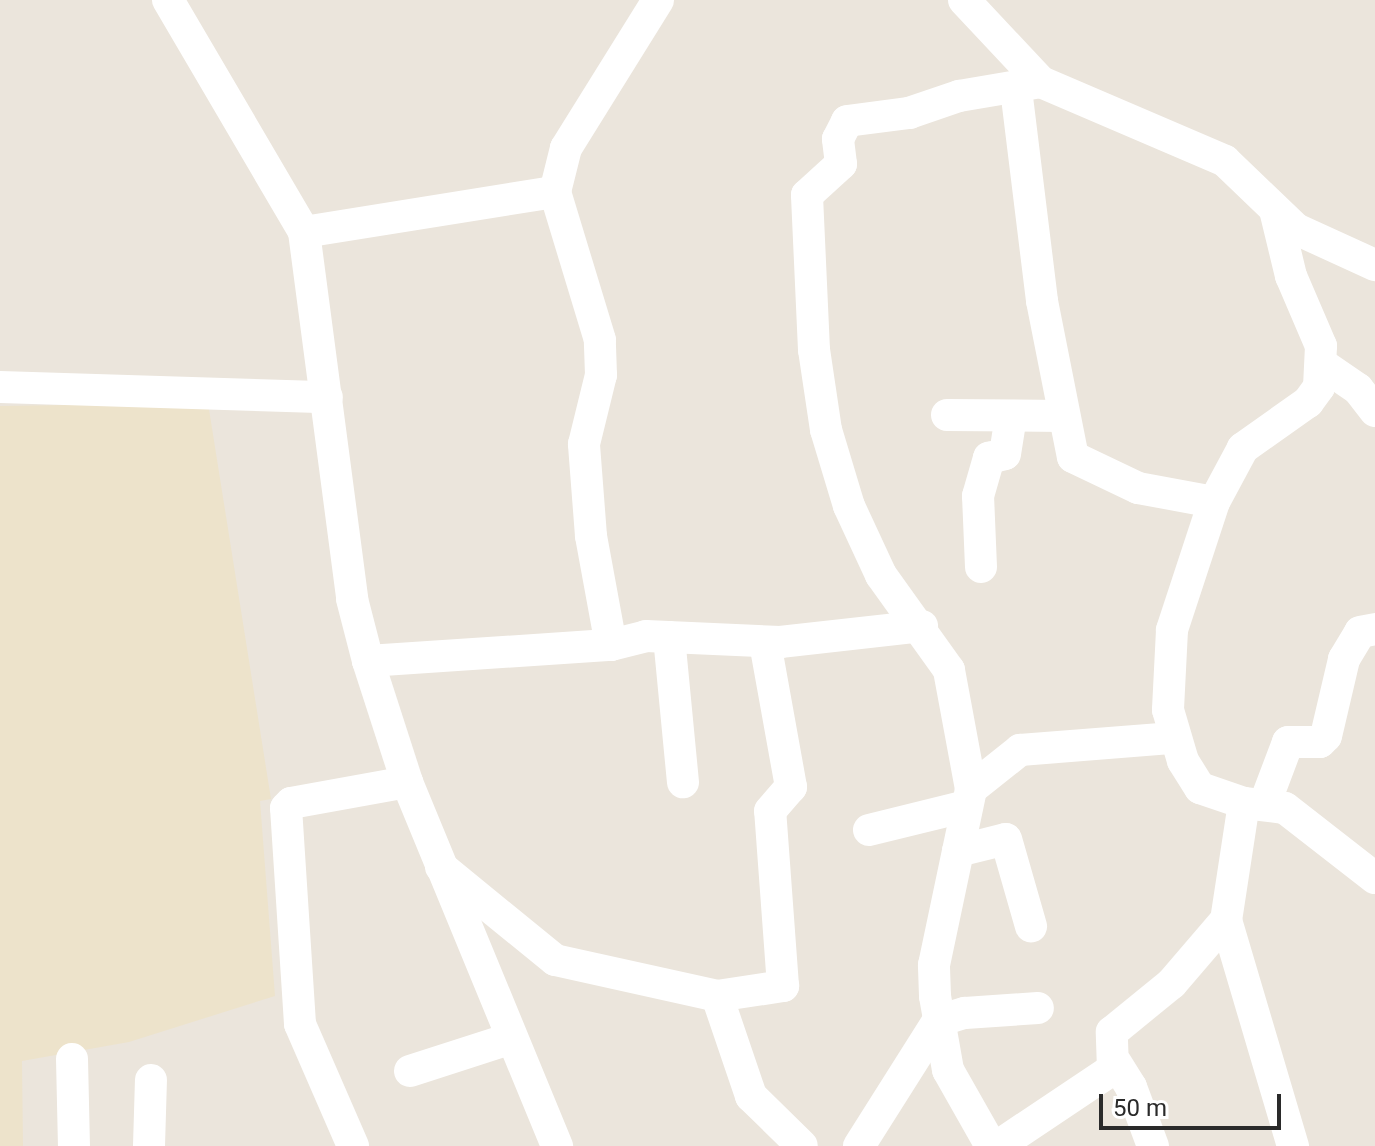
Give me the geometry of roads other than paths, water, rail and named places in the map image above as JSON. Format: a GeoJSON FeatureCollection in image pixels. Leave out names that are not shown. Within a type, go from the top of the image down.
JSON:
{"type":"FeatureCollection","features":[{"type":"Feature","properties":{"kind":"street"},"geometry":{"type":"LineString","coordinates":[[168,0],[304,232],[352,599],[368,661],[407,782],[557,1146]]}},
{"type":"Feature","properties":{"kind":"street"},"geometry":{"type":"LineString","coordinates":[[611,645],[591,536],[584,444],[601,375],[600,340],[555,192],[566,148],[658,0]]}},
{"type":"Feature","properties":{"kind":"street"},"geometry":{"type":"LineString","coordinates":[[964,0],[1028,85],[1225,161],[1276,214],[1296,229],[1375,265]]}},
{"type":"Feature","properties":{"kind":"street"},"geometry":{"type":"LineString","coordinates":[[1028,85],[1042,301],[1068,445],[1080,464],[1155,493],[1214,502]]}},
{"type":"Feature","properties":{"kind":"street"},"geometry":{"type":"LineString","coordinates":[[991,1146],[954,1085],[938,1021],[934,965],[969,798],[957,691],[922,626],[875,564],[849,506],[826,430],[814,350],[807,195],[809,187],[841,164],[838,139],[847,121],[1028,85]]}},
{"type":"Feature","properties":{"kind":"street"},"geometry":{"type":"LineString","coordinates":[[304,232],[555,192]]}},
{"type":"Feature","properties":{"kind":"street"},"geometry":{"type":"LineString","coordinates":[[1276,214],[1291,276],[1321,346],[1323,365],[1314,396],[1243,448],[1214,502],[1172,630],[1167,685],[1174,738],[1200,788],[1299,817],[1375,878]]}},
{"type":"Feature","properties":{"kind":"street"},"geometry":{"type":"LineString","coordinates":[[1323,365],[1358,389],[1375,411]]}},
{"type":"Feature","properties":{"kind":"street"},"geometry":{"type":"LineString","coordinates":[[0,387],[327,397]]}},
{"type":"Feature","properties":{"kind":"street"},"geometry":{"type":"LineString","coordinates":[[947,415],[1064,416]]}},
{"type":"Feature","properties":{"kind":"street"},"geometry":{"type":"LineString","coordinates":[[981,567],[978,496],[989,458],[1005,454],[1011,416]]}},
{"type":"Feature","properties":{"kind":"street"},"geometry":{"type":"LineString","coordinates":[[368,661],[611,645],[646,636],[765,643],[922,626]]}},
{"type":"Feature","properties":{"kind":"street"},"geometry":{"type":"LineString","coordinates":[[1153,1146],[1131,1087],[1116,1063],[1112,1032],[1172,983],[1226,920],[1255,803],[1288,742],[1320,742],[1326,736],[1344,659],[1360,632],[1375,629]]}},
{"type":"Feature","properties":{"kind":"street"},"geometry":{"type":"LineString","coordinates":[[669,637],[683,782]]}},
{"type":"Feature","properties":{"kind":"street"},"geometry":{"type":"LineString","coordinates":[[441,867],[555,960],[717,996],[783,986],[770,811],[791,787],[765,643]]}},
{"type":"Feature","properties":{"kind":"street"},"geometry":{"type":"LineString","coordinates":[[869,830],[969,798],[1020,750],[1174,738]]}},
{"type":"Feature","properties":{"kind":"street"},"geometry":{"type":"LineString","coordinates":[[353,1146],[300,1024],[286,808],[291,803],[407,782]]}},
{"type":"Feature","properties":{"kind":"street"},"geometry":{"type":"LineString","coordinates":[[958,851],[1006,839],[1031,926]]}},
{"type":"Feature","properties":{"kind":"street"},"geometry":{"type":"LineString","coordinates":[[1226,920],[1293,1146]]}},
{"type":"Feature","properties":{"kind":"street"},"geometry":{"type":"LineString","coordinates":[[717,996],[751,1096],[802,1146]]}},
{"type":"Feature","properties":{"kind":"street"},"geometry":{"type":"LineString","coordinates":[[859,1146],[938,1021],[965,1013],[1038,1008]]}},
{"type":"Feature","properties":{"kind":"street"},"geometry":{"type":"LineString","coordinates":[[410,1071],[512,1038]]}},
{"type":"Feature","properties":{"kind":"street"},"geometry":{"type":"LineString","coordinates":[[72,1059],[74,1146]]}},
{"type":"Feature","properties":{"kind":"street"},"geometry":{"type":"LineString","coordinates":[[998,1146],[1116,1063]]}},
{"type":"Feature","properties":{"kind":"street"},"geometry":{"type":"LineString","coordinates":[[149,1146],[151,1080]]}}]}
